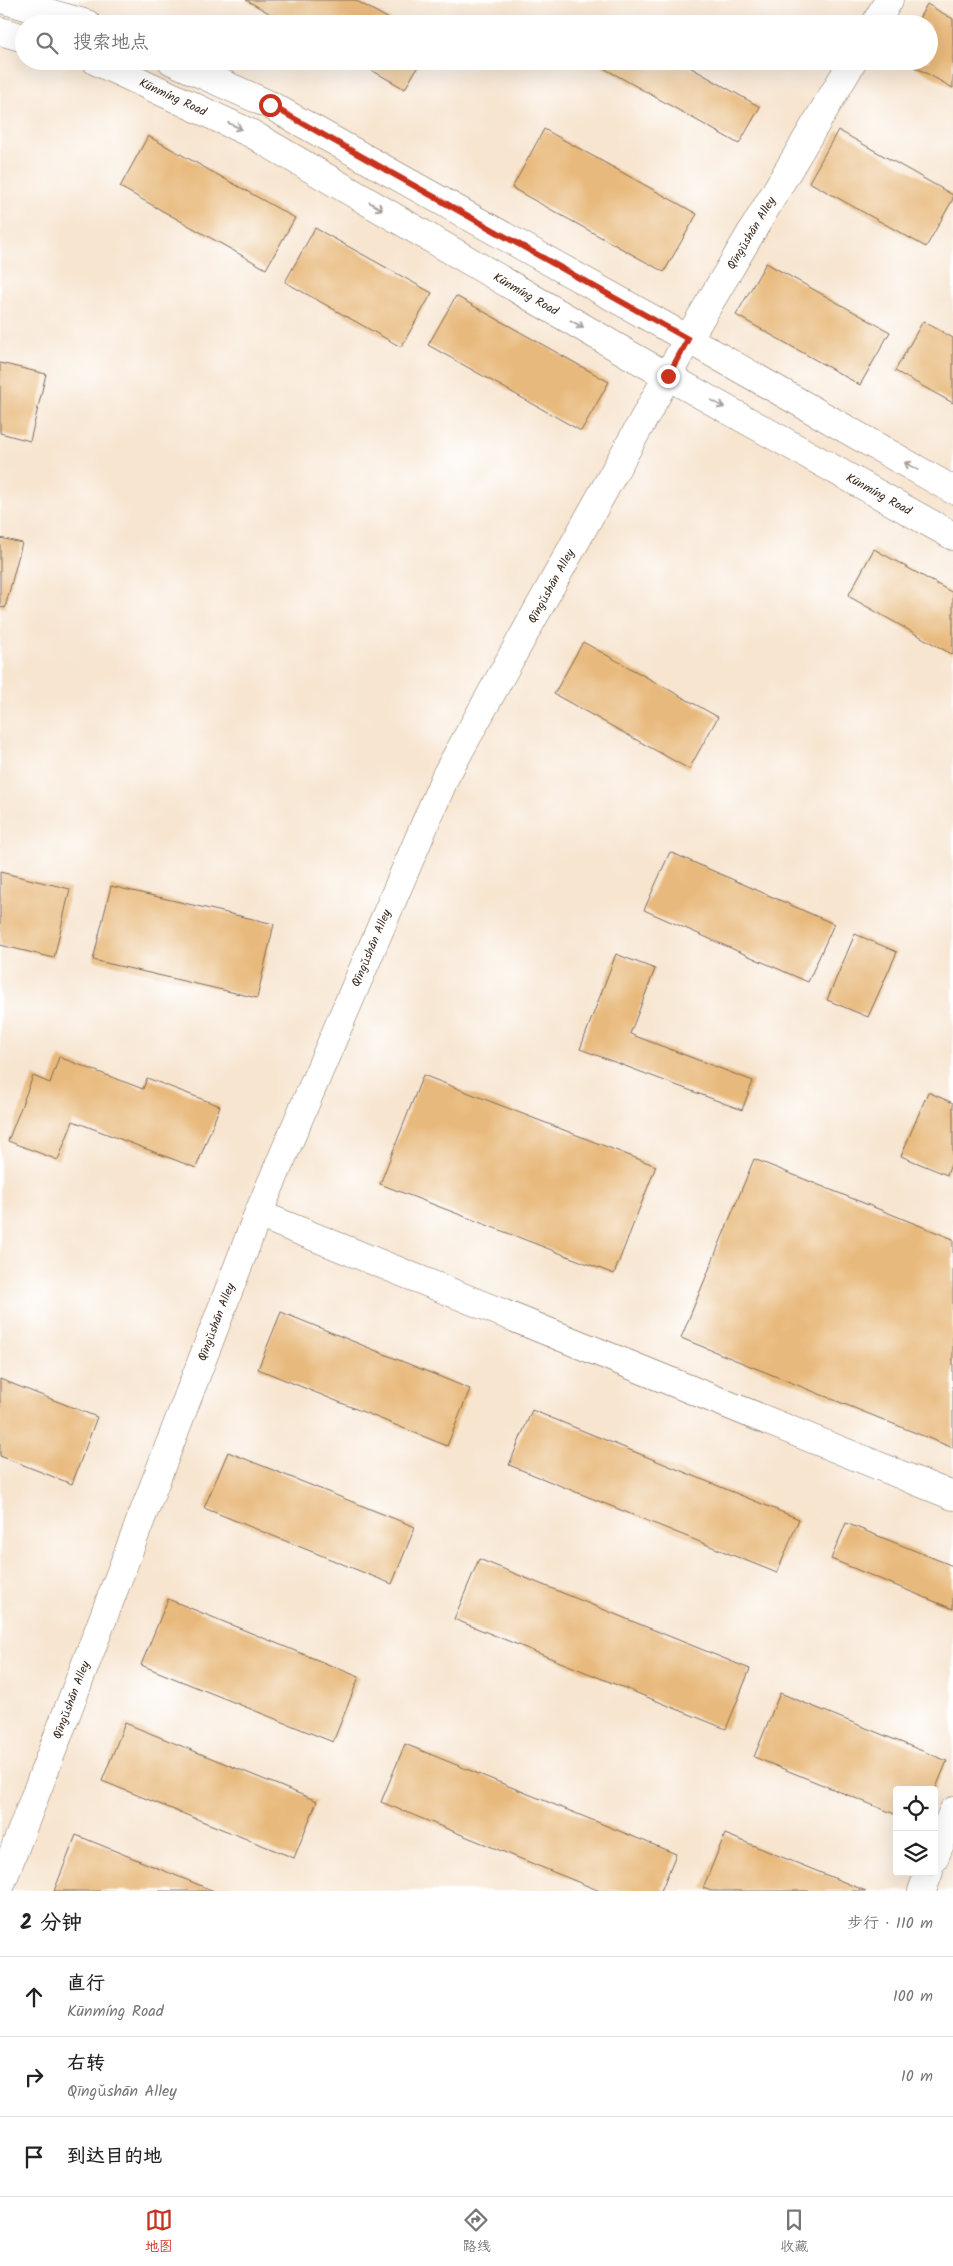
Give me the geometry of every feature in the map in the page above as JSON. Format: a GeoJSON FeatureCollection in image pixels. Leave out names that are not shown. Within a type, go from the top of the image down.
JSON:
{"type":"FeatureCollection","features":[{"type":"Feature","properties":{"kind":"street"},"geometry":{"type":"LineString","coordinates":[[5,0],[56,15]]}},
{"type":"Feature","properties":{"kind":"street"},"geometry":{"type":"LineString","coordinates":[[880,15],[889,0]]}},
{"type":"Feature","properties":{"kind":"street"},"geometry":{"type":"LineString","coordinates":[[0,31],[15,35]]}},
{"type":"Feature","properties":{"kind":"street","name":"Kūnmíng Road"},"geometry":{"type":"LineString","coordinates":[[115,70],[252,134],[668,376],[953,536]]}},
{"type":"Feature","properties":{"kind":"street"},"geometry":{"type":"LineString","coordinates":[[192,70],[270,105],[953,490]]}},
{"type":"Feature","properties":{"kind":"street","name":"Qīngǔshān Alley"},"geometry":{"type":"LineString","coordinates":[[0,1887],[258,1214],[446,775],[688,339],[847,70]]}},
{"type":"Feature","properties":{"kind":"street"},"geometry":{"type":"LineString","coordinates":[[258,1214],[953,1496]]}},
{"type":"Feature","properties":{"kind":"street"},"geometry":{"type":"LineString","coordinates":[[938,1849],[953,1811]]}},
{"type":"Feature","properties":{"kind":"street"},"geometry":{"type":"LineString","coordinates":[[922,1891],[928,1876]]}},
{"type":"Feature","properties":{"kind":"building"},"geometry":{"type":"Polygon","coordinates":[[[246,0],[355,0],[382,15],[272,15],[246,0]]]}},
{"type":"Feature","properties":{"kind":"building"},"geometry":{"type":"Polygon","coordinates":[[[927,4],[953,19],[953,88],[920,70],[938,70],[938,15],[921,15],[927,4]]]}},
{"type":"Feature","properties":{"kind":"building"},"geometry":{"type":"Polygon","coordinates":[[[371,70],[416,70],[405,89],[371,70]]]}},
{"type":"Feature","properties":{"kind":"building"},"geometry":{"type":"Polygon","coordinates":[[[607,70],[695,70],[760,107],[739,144],[607,70]]]}},
{"type":"Feature","properties":{"kind":"building"},"geometry":{"type":"Polygon","coordinates":[[[544,129],[697,214],[664,272],[512,188],[544,129]]]}},
{"type":"Feature","properties":{"kind":"building"},"geometry":{"type":"Polygon","coordinates":[[[838,130],[953,195],[953,199],[926,247],[809,182],[838,130]]]}},
{"type":"Feature","properties":{"kind":"building"},"geometry":{"type":"Polygon","coordinates":[[[148,136],[295,218],[266,269],[120,187],[148,136]]]}},
{"type":"Feature","properties":{"kind":"building"},"geometry":{"type":"Polygon","coordinates":[[[315,228],[432,293],[401,347],[285,282],[315,228]]]}},
{"type":"Feature","properties":{"kind":"building"},"geometry":{"type":"Polygon","coordinates":[[[766,263],[890,332],[860,385],[736,315],[766,263]]]}},
{"type":"Feature","properties":{"kind":"building"},"geometry":{"type":"Polygon","coordinates":[[[456,296],[609,382],[581,431],[428,345],[456,296]]]}},
{"type":"Feature","properties":{"kind":"building"},"geometry":{"type":"Polygon","coordinates":[[[923,321],[953,338],[953,403],[895,371],[923,321]]]}},
{"type":"Feature","properties":{"kind":"building"},"geometry":{"type":"Polygon","coordinates":[[[0,363],[46,374],[30,441],[0,433],[0,363]]]}},
{"type":"Feature","properties":{"kind":"building"},"geometry":{"type":"Polygon","coordinates":[[[0,538],[22,543],[5,608],[0,607],[0,538]]]}},
{"type":"Feature","properties":{"kind":"building"},"geometry":{"type":"Polygon","coordinates":[[[874,549],[953,593],[953,655],[848,596],[874,549]]]}},
{"type":"Feature","properties":{"kind":"building"},"geometry":{"type":"Polygon","coordinates":[[[583,642],[718,717],[689,769],[554,694],[583,642]]]}},
{"type":"Feature","properties":{"kind":"building"},"geometry":{"type":"Polygon","coordinates":[[[670,852],[834,924],[808,982],[644,910],[670,852]]]}},
{"type":"Feature","properties":{"kind":"building"},"geometry":{"type":"Polygon","coordinates":[[[0,872],[70,889],[54,958],[0,945],[0,872]]]}},
{"type":"Feature","properties":{"kind":"building"},"geometry":{"type":"Polygon","coordinates":[[[111,886],[274,924],[257,998],[93,960],[111,886]]]}},
{"type":"Feature","properties":{"kind":"building"},"geometry":{"type":"Polygon","coordinates":[[[855,934],[897,952],[868,1017],[827,1000],[855,934]]]}},
{"type":"Feature","properties":{"kind":"building"},"geometry":{"type":"Polygon","coordinates":[[[616,954],[655,969],[630,1034],[753,1081],[742,1110],[580,1049],[616,954]]]}},
{"type":"Feature","properties":{"kind":"building"},"geometry":{"type":"Polygon","coordinates":[[[59,1057],[143,1089],[147,1078],[220,1106],[196,1168],[73,1121],[58,1160],[8,1141],[33,1076],[50,1083],[59,1057]]]}},
{"type":"Feature","properties":{"kind":"building"},"geometry":{"type":"Polygon","coordinates":[[[423,1075],[656,1166],[614,1274],[380,1184],[423,1075]]]}},
{"type":"Feature","properties":{"kind":"building"},"geometry":{"type":"Polygon","coordinates":[[[928,1092],[953,1103],[953,1159],[947,1175],[901,1156],[928,1092]]]}},
{"type":"Feature","properties":{"kind":"building"},"geometry":{"type":"Polygon","coordinates":[[[754,1159],[953,1239],[953,1448],[681,1338],[754,1159]]]}},
{"type":"Feature","properties":{"kind":"building"},"geometry":{"type":"Polygon","coordinates":[[[281,1312],[470,1389],[447,1446],[258,1369],[281,1312]]]}},
{"type":"Feature","properties":{"kind":"building"},"geometry":{"type":"Polygon","coordinates":[[[0,1379],[97,1417],[72,1484],[0,1456],[0,1379]]]}},
{"type":"Feature","properties":{"kind":"building"},"geometry":{"type":"Polygon","coordinates":[[[532,1410],[799,1519],[777,1573],[509,1465],[532,1410]]]}},
{"type":"Feature","properties":{"kind":"building"},"geometry":{"type":"Polygon","coordinates":[[[228,1452],[415,1527],[392,1584],[204,1508],[228,1452]]]}},
{"type":"Feature","properties":{"kind":"building"},"geometry":{"type":"Polygon","coordinates":[[[846,1523],[953,1566],[953,1609],[831,1559],[846,1523]]]}},
{"type":"Feature","properties":{"kind":"building"},"geometry":{"type":"Polygon","coordinates":[[[479,1559],[750,1669],[726,1729],[454,1619],[479,1559]]]}},
{"type":"Feature","properties":{"kind":"building"},"geometry":{"type":"Polygon","coordinates":[[[168,1599],[359,1677],[333,1742],[141,1665],[168,1599]]]}},
{"type":"Feature","properties":{"kind":"building"},"geometry":{"type":"Polygon","coordinates":[[[780,1693],[947,1761],[937,1786],[893,1786],[893,1813],[754,1757],[780,1693]]]}},
{"type":"Feature","properties":{"kind":"building"},"geometry":{"type":"Polygon","coordinates":[[[125,1723],[317,1801],[294,1858],[102,1781],[125,1723]]]}},
{"type":"Feature","properties":{"kind":"building"},"geometry":{"type":"Polygon","coordinates":[[[405,1744],[676,1854],[661,1891],[600,1891],[381,1802],[405,1744]]]}},
{"type":"Feature","properties":{"kind":"building"},"geometry":{"type":"Polygon","coordinates":[[[725,1834],[866,1891],[711,1891],[703,1888],[725,1834]]]}},
{"type":"Feature","properties":{"kind":"building"},"geometry":{"type":"Polygon","coordinates":[[[76,1835],[214,1891],[54,1891],[76,1835]]]}},
{"type":"Feature","properties":{"kind":"route"},"geometry":{"type":"LineString","coordinates":[[270,105],[688,339],[668,376]]}}]}
